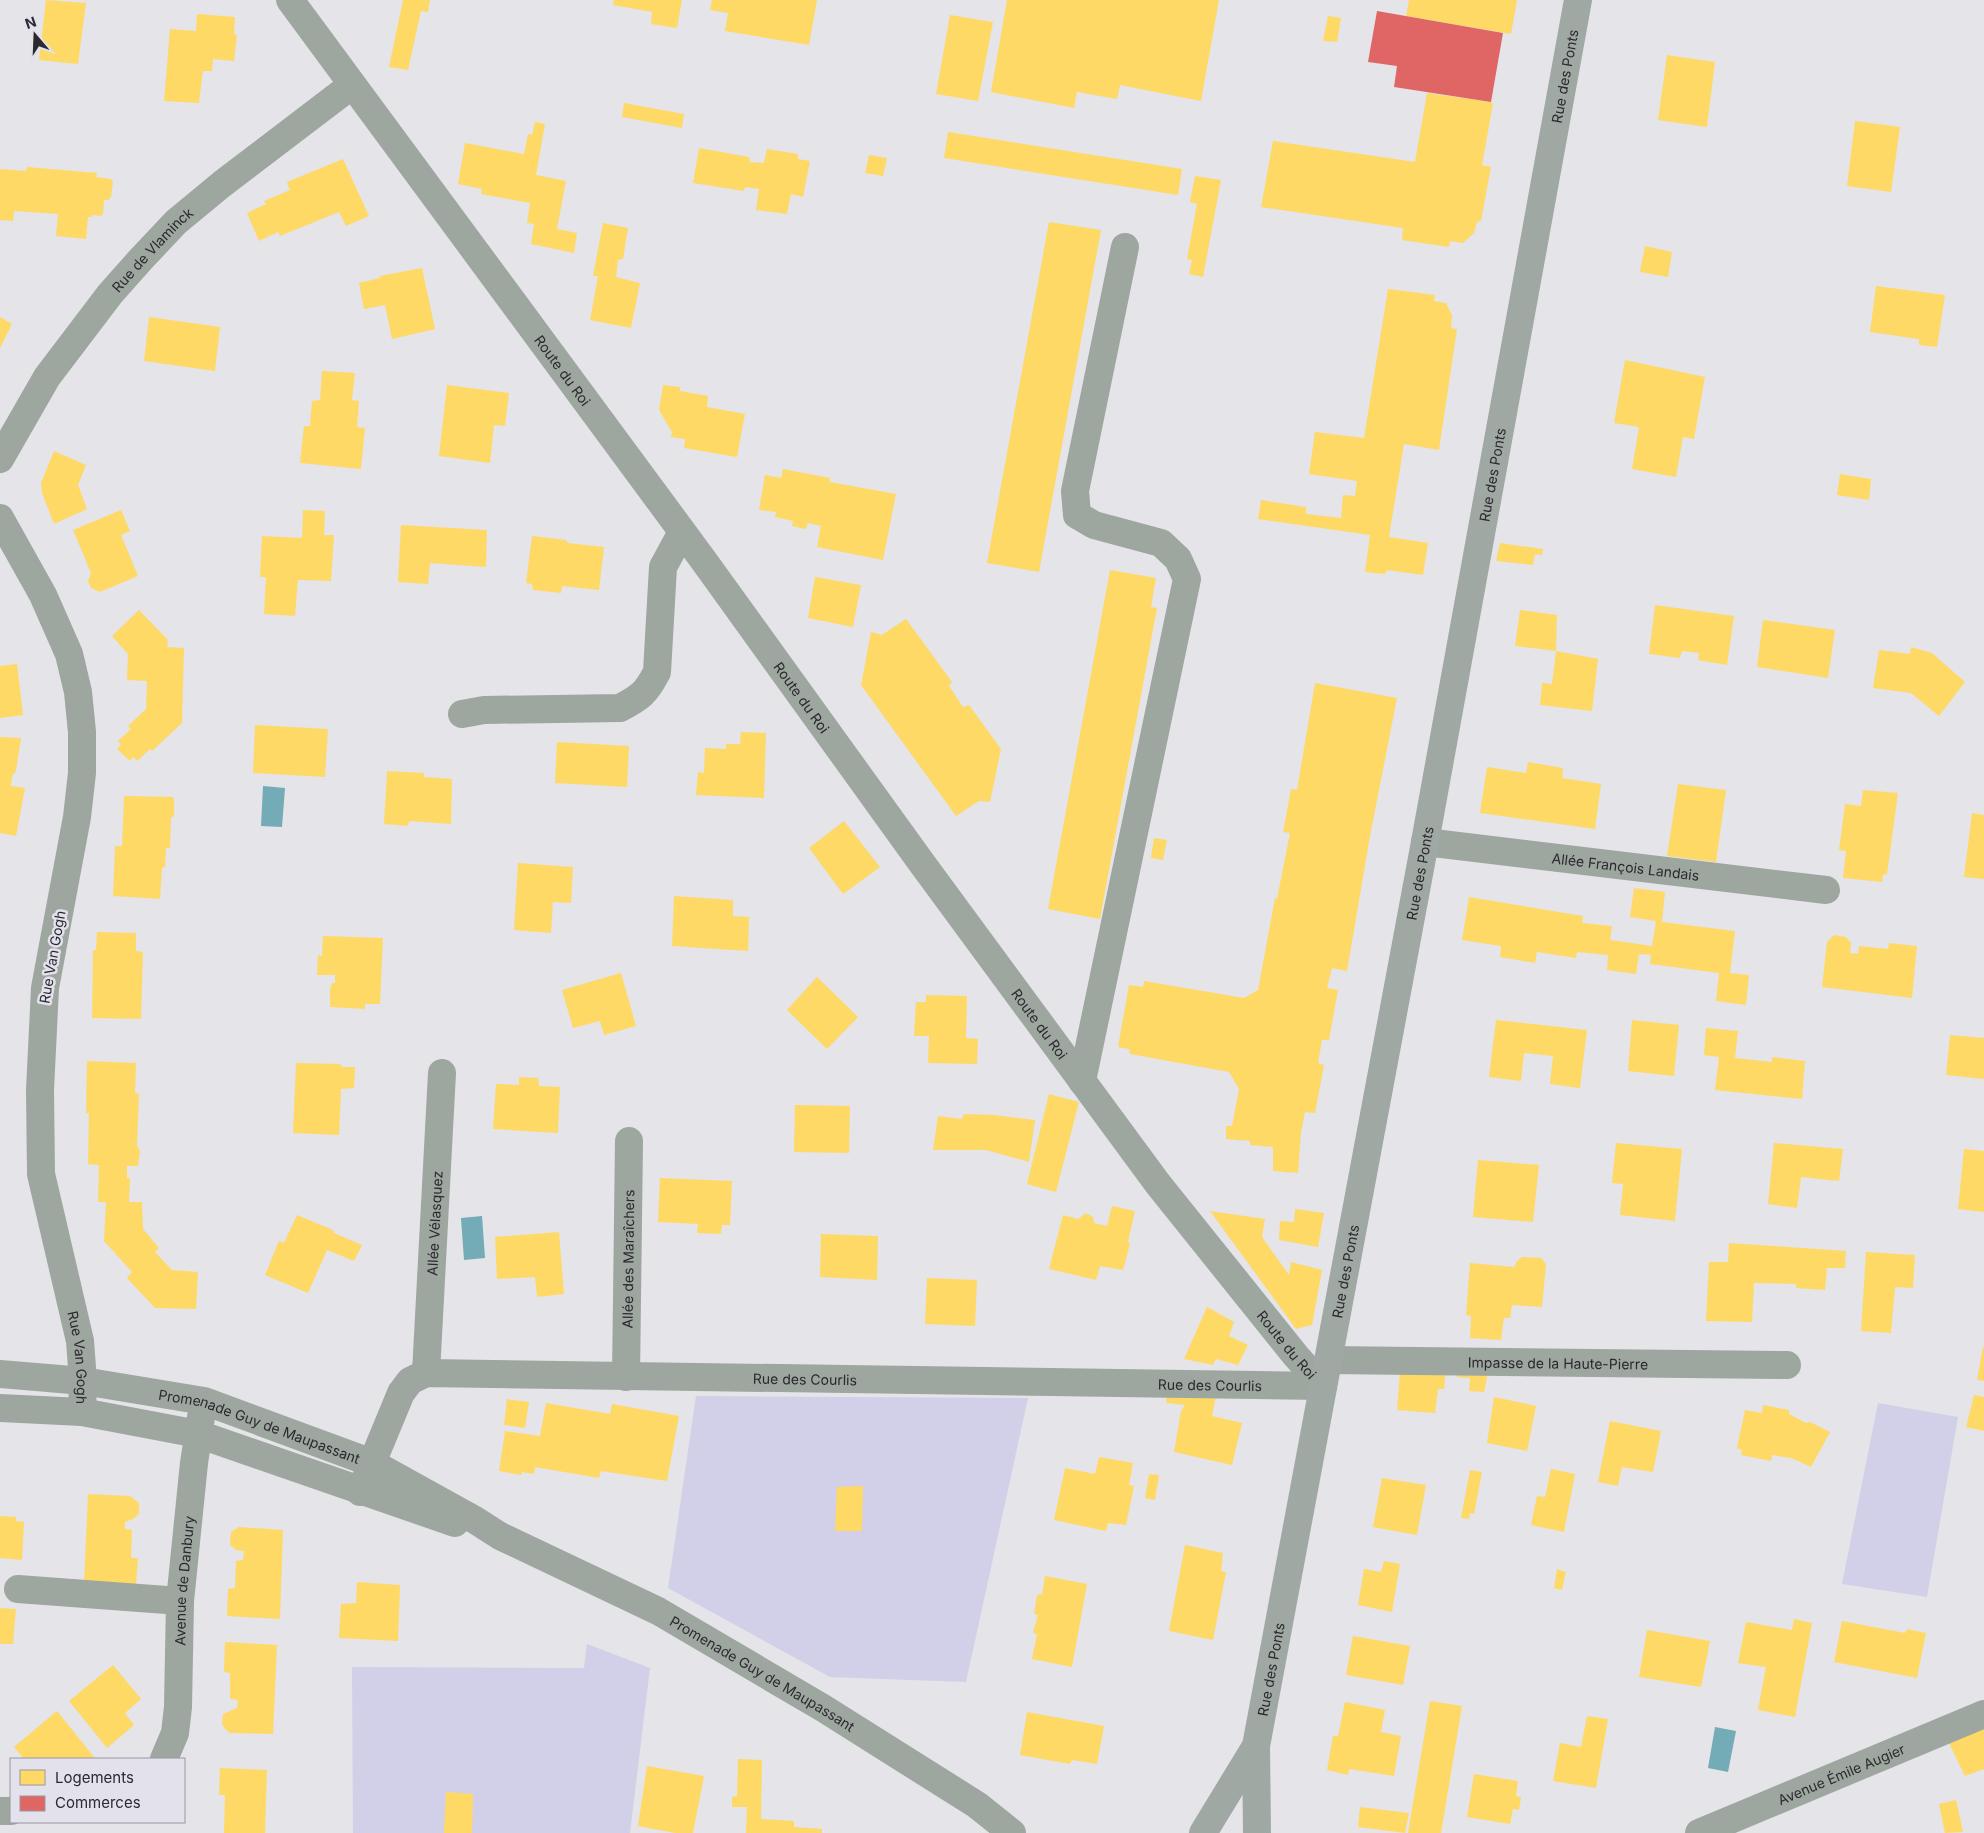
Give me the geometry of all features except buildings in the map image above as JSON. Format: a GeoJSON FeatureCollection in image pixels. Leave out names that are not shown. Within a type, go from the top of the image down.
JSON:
{"type":"FeatureCollection","features":[{"type":"Feature","properties":{"kind":"main road","name":"Rue des Ponts"},"geometry":{"type":"LineString","coordinates":[[1257,1833],[1256,1746],[1425,842],[1578,0]]}},
{"type":"Feature","properties":{"kind":"main road","name":"Rue des Ponts"},"geometry":{"type":"LineString","coordinates":[[1203,1833],[1256,1746]]}},
{"type":"Feature","properties":{"kind":"street","name":"Route du Roi"},"geometry":{"type":"LineString","coordinates":[[290,0],[682,532],[1158,1184],[1296,1356],[1326,1373]]}},
{"type":"Feature","properties":{"kind":"street","name":"Rue de Vlaminck"},"geometry":{"type":"LineString","coordinates":[[0,459],[47,377],[110,294],[142,258],[176,222],[222,184],[352,85]]}},
{"type":"Feature","properties":{"kind":"street"},"geometry":{"type":"LineString","coordinates":[[1082,1081],[1187,579],[1178,559],[1161,544],[1094,525],[1077,515],[1075,492],[1125,247]]}},
{"type":"Feature","properties":{"kind":"street","name":"Rue Van Gogh"},"geometry":{"type":"LineString","coordinates":[[0,518],[43,595],[69,654],[78,692],[82,732],[82,773],[77,817],[44,988],[40,1099],[40,1174],[80,1341],[83,1381],[82,1412]]}},
{"type":"Feature","properties":{"kind":"street"},"geometry":{"type":"LineString","coordinates":[[462,714],[484,710],[620,708],[638,699],[649,687],[657,672],[663,567],[682,532]]}},
{"type":"Feature","properties":{"kind":"street","name":"Allée François Landais"},"geometry":{"type":"LineString","coordinates":[[1425,842],[1826,890]]}},
{"type":"Feature","properties":{"kind":"street","name":"Allée Vélasquez"},"geometry":{"type":"LineString","coordinates":[[426,1373],[442,1073]]}},
{"type":"Feature","properties":{"kind":"street","name":"Allée des Maraîchers"},"geometry":{"type":"LineString","coordinates":[[626,1377],[629,1141]]}},
{"type":"Feature","properties":{"kind":"street","name":"Impasse de la Haute-Pierre"},"geometry":{"type":"LineString","coordinates":[[1326,1373],[1787,1365]]}},
{"type":"Feature","properties":{"kind":"street"},"geometry":{"type":"LineString","coordinates":[[360,1492],[400,1393],[410,1381],[426,1373]]}},
{"type":"Feature","properties":{"kind":"street","name":"Rue des Courlis"},"geometry":{"type":"LineString","coordinates":[[426,1373],[626,1377],[1326,1373]]}},
{"type":"Feature","properties":{"kind":"street","name":"Promenade Guy de Maupassant"},"geometry":{"type":"LineString","coordinates":[[0,1374],[83,1381],[204,1401],[372,1463],[475,1520],[500,1536],[666,1616],[822,1708],[977,1806],[1012,1833]]}},
{"type":"Feature","properties":{"kind":"street","name":"Avenue de Danbury"},"geometry":{"type":"LineString","coordinates":[[164,1758],[175,1733],[178,1707],[180,1601],[198,1434],[204,1401]]}},
{"type":"Feature","properties":{"kind":"street","name":"Promenade Guy de Maupassant"},"geometry":{"type":"LineString","coordinates":[[0,1408],[82,1412],[198,1434],[360,1492],[500,1536]]}},
{"type":"Feature","properties":{"kind":"street"},"geometry":{"type":"LineString","coordinates":[[18,1589],[180,1601]]}},
{"type":"Feature","properties":{"kind":"street","name":"Avenue Émile Augier"},"geometry":{"type":"LineString","coordinates":[[1699,1833],[1984,1714]]}},
{"type":"Feature","properties":{"kind":"shaded area"},"geometry":{"type":"Polygon","coordinates":[[[263,786],[285,788],[282,827],[261,826],[263,786]]]}},
{"type":"Feature","properties":{"kind":"shaded area"},"geometry":{"type":"Polygon","coordinates":[[[482,1216],[485,1258],[464,1260],[461,1218],[482,1216]]]}},
{"type":"Feature","properties":{"kind":"shaded area"},"geometry":{"type":"Polygon","coordinates":[[[696,1396],[1028,1398],[966,1682],[830,1677],[668,1588],[696,1396]]]}},
{"type":"Feature","properties":{"kind":"shaded area"},"geometry":{"type":"Polygon","coordinates":[[[1878,1403],[1958,1417],[1927,1597],[1842,1584],[1878,1403]]]}},
{"type":"Feature","properties":{"kind":"shaded area"},"geometry":{"type":"Polygon","coordinates":[[[587,1644],[650,1668],[630,1833],[353,1833],[352,1667],[584,1668],[587,1644]]]}},
{"type":"Feature","properties":{"kind":"shaded area"},"geometry":{"type":"Polygon","coordinates":[[[1715,1727],[1736,1731],[1728,1772],[1708,1768],[1715,1727]]]}}]}
